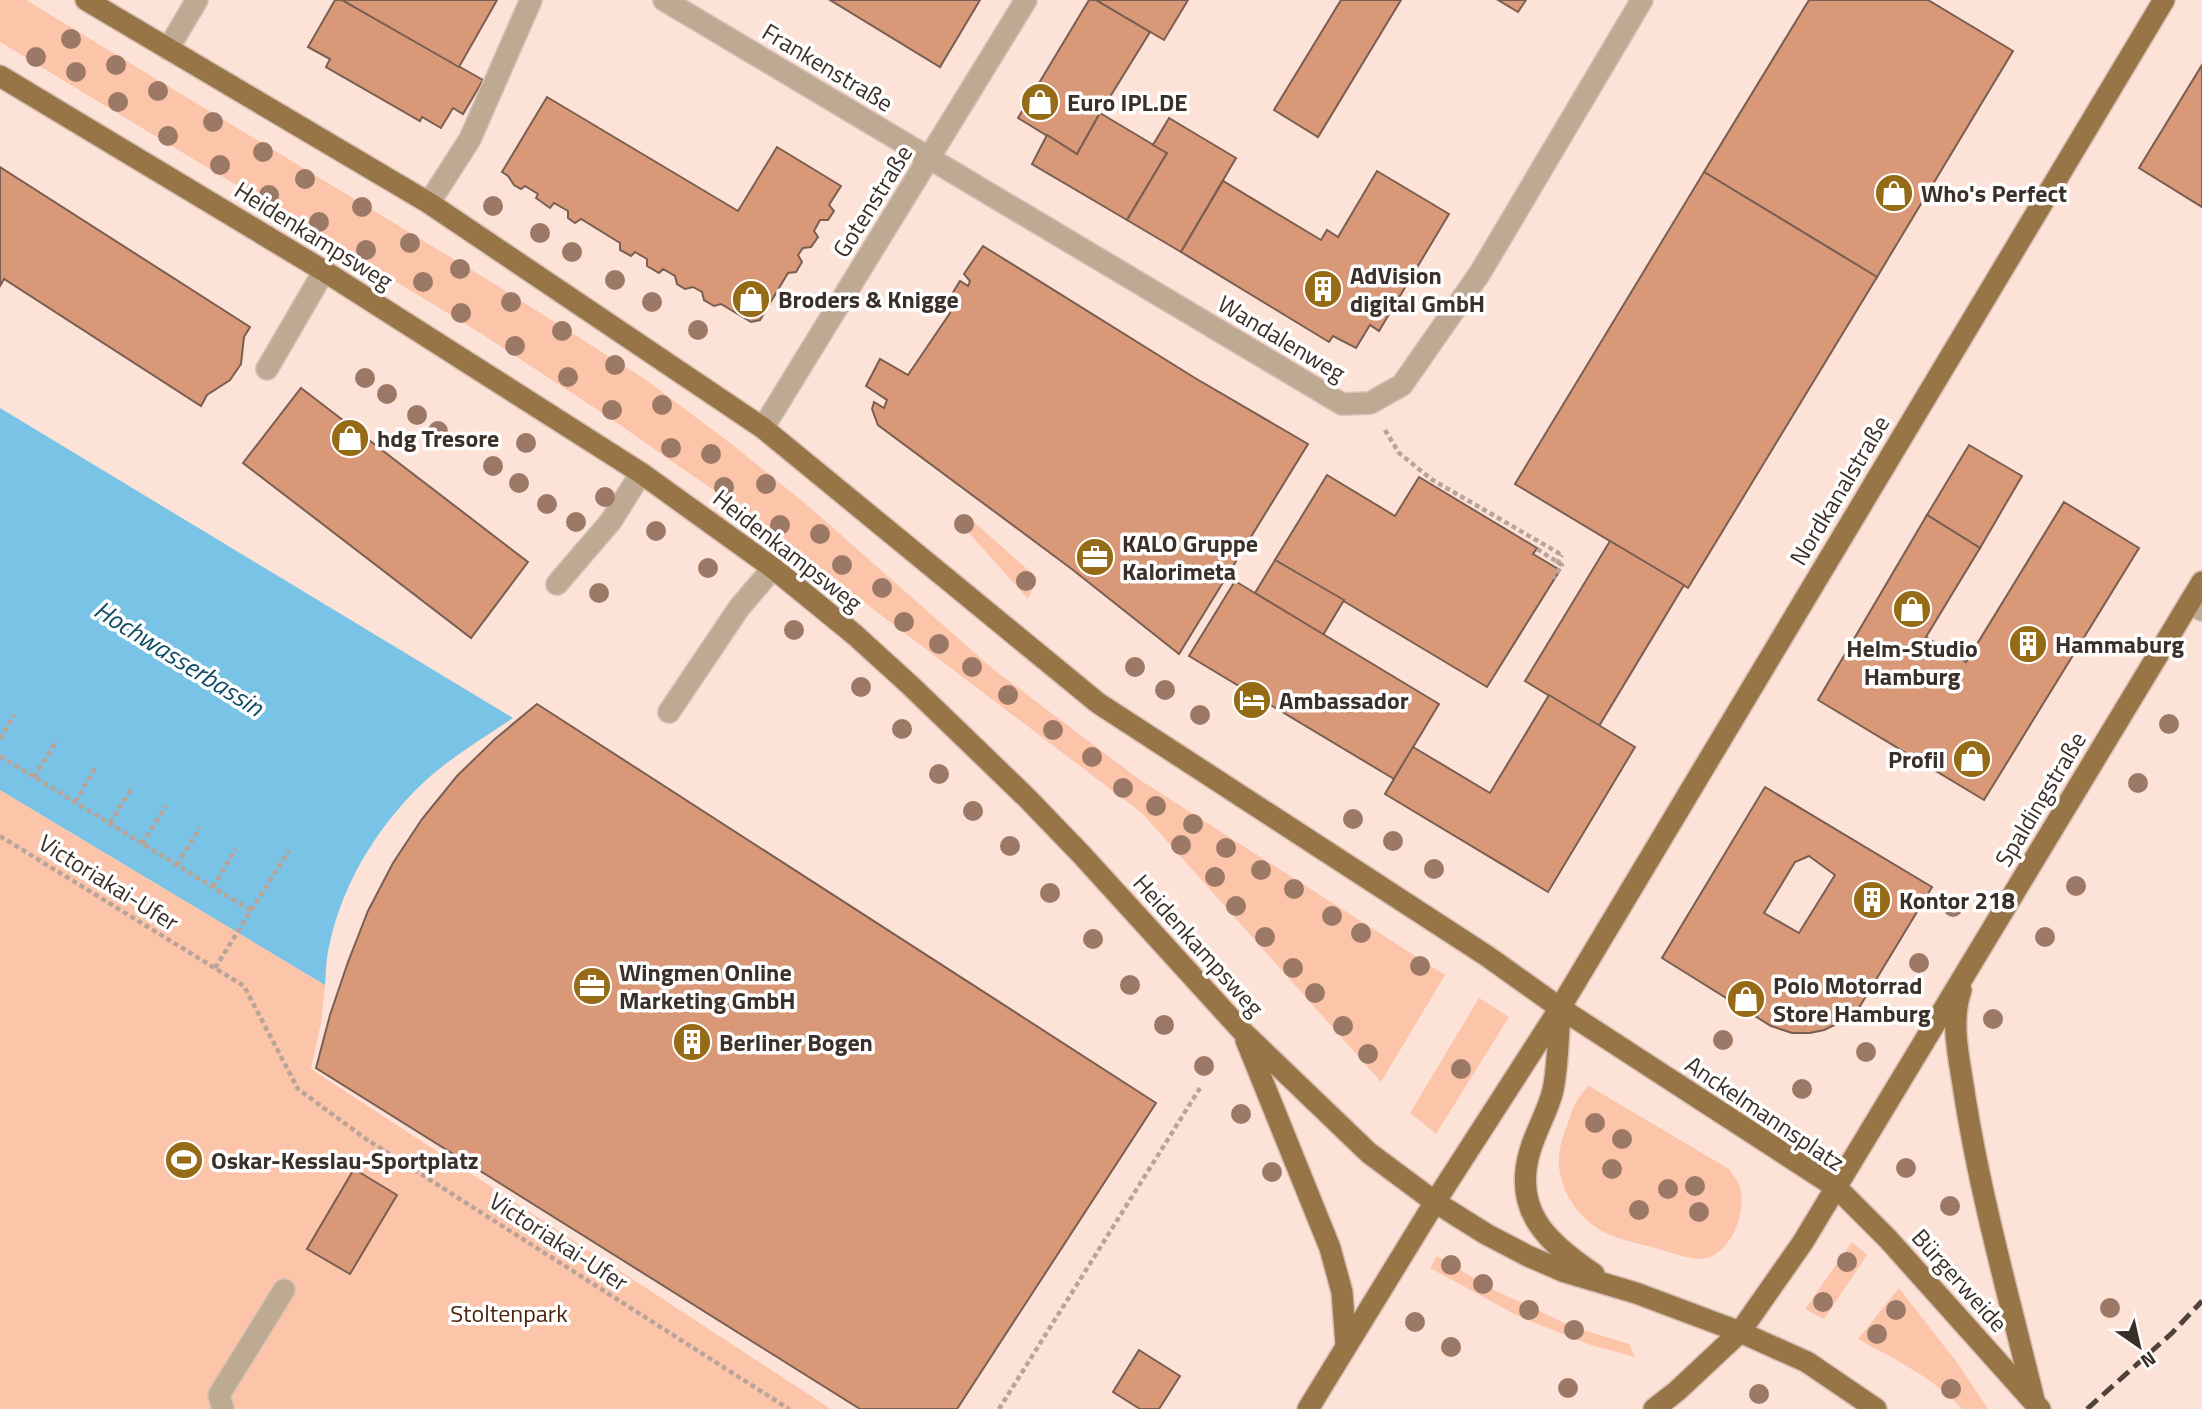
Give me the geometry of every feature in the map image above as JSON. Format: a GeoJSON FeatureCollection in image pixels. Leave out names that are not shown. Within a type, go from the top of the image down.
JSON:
{"type":"FeatureCollection","features":[{"type":"Feature","properties":{"kind":"main road"},"geometry":{"type":"LineString","coordinates":[[86,0],[429,203],[763,428],[1098,703],[1476,948],[1560,1008]]}},
{"type":"Feature","properties":{"kind":"main road","name":"Nordkanalstraße"},"geometry":{"type":"LineString","coordinates":[[1560,1008],[2164,0]]}},
{"type":"Feature","properties":{"kind":"main road","name":"Heidenkampsweg"},"geometry":{"type":"LineString","coordinates":[[0,76],[324,271],[641,473],[773,568],[864,643],[1027,797],[1244,1033],[1369,1153],[1435,1202]]}},
{"type":"Feature","properties":{"kind":"main road","name":"Spaldingstraße"},"geometry":{"type":"LineString","coordinates":[[1837,1188],[1970,966],[2196,607],[2202,582]]}},
{"type":"Feature","properties":{"kind":"main road"},"geometry":{"type":"LineString","coordinates":[[1970,966],[1959,996],[1955,1033],[1977,1164],[2037,1406]]}},
{"type":"Feature","properties":{"kind":"main road"},"geometry":{"type":"LineString","coordinates":[[1307,1409],[1435,1202],[1560,1008]]}},
{"type":"Feature","properties":{"kind":"main road"},"geometry":{"type":"LineString","coordinates":[[1560,1008],[1553,1091],[1529,1151],[1524,1180],[1532,1214],[1545,1233],[1561,1252],[1607,1282]]}},
{"type":"Feature","properties":{"kind":"main road","name":"Anckelmannsplatz"},"geometry":{"type":"LineString","coordinates":[[1560,1008],[1837,1188],[1740,1332],[1654,1409]]}},
{"type":"Feature","properties":{"kind":"main road"},"geometry":{"type":"LineString","coordinates":[[1244,1033],[1330,1248],[1342,1292],[1346,1345]]}},
{"type":"Feature","properties":{"kind":"main road","name":"Bürgerweide"},"geometry":{"type":"LineString","coordinates":[[1837,1188],[1888,1239],[2037,1406]]}},
{"type":"Feature","properties":{"kind":"main road"},"geometry":{"type":"LineString","coordinates":[[1435,1202],[1486,1234],[1565,1272],[1607,1282],[1740,1332],[1807,1362],[1877,1409]]}},
{"type":"Feature","properties":{"kind":"street"},"geometry":{"type":"LineString","coordinates":[[168,49],[197,0]]}},
{"type":"Feature","properties":{"kind":"street"},"geometry":{"type":"LineString","coordinates":[[429,203],[470,139],[531,0]]}},
{"type":"Feature","properties":{"kind":"street","name":"Frankenstraße"},"geometry":{"type":"LineString","coordinates":[[664,0],[929,158]]}},
{"type":"Feature","properties":{"kind":"street","name":"Gotenstraße"},"geometry":{"type":"LineString","coordinates":[[763,428],[1026,0]]}},
{"type":"Feature","properties":{"kind":"street"},"geometry":{"type":"LineString","coordinates":[[1370,403],[1402,385],[1480,273],[1642,0]]}},
{"type":"Feature","properties":{"kind":"street","name":"Wandalenweg"},"geometry":{"type":"LineString","coordinates":[[929,158],[1342,404],[1370,403]]}},
{"type":"Feature","properties":{"kind":"street"},"geometry":{"type":"LineString","coordinates":[[267,369],[324,271]]}},
{"type":"Feature","properties":{"kind":"street"},"geometry":{"type":"LineString","coordinates":[[558,584],[611,521],[641,473]]}},
{"type":"Feature","properties":{"kind":"street"},"geometry":{"type":"LineString","coordinates":[[669,712],[739,608],[773,568]]}},
{"type":"Feature","properties":{"kind":"street"},"geometry":{"type":"LineString","coordinates":[[223,1409],[219,1395],[284,1290]]}},
{"type":"Feature","properties":{"kind":"path"},"geometry":{"type":"LineString","coordinates":[[1370,403],[1399,453],[1431,479],[1562,555],[1557,564],[1536,550],[1562,565],[1553,578]]}},
{"type":"Feature","properties":{"kind":"path"},"geometry":{"type":"LineString","coordinates":[[0,739],[15,715]]}},
{"type":"Feature","properties":{"kind":"path"},"geometry":{"type":"LineString","coordinates":[[34,777],[57,740]]}},
{"type":"Feature","properties":{"kind":"path"},"geometry":{"type":"LineString","coordinates":[[0,756],[250,910]]}},
{"type":"Feature","properties":{"kind":"path"},"geometry":{"type":"LineString","coordinates":[[75,802],[97,765]]}},
{"type":"Feature","properties":{"kind":"path"},"geometry":{"type":"LineString","coordinates":[[110,823],[133,786]]}},
{"type":"Feature","properties":{"kind":"path"},"geometry":{"type":"LineString","coordinates":[[142,844],[166,806]]}},
{"type":"Feature","properties":{"kind":"path"},"geometry":{"type":"LineString","coordinates":[[177,865],[200,827]]}},
{"type":"Feature","properties":{"kind":"path","name":"Victoriakai-Ufer"},"geometry":{"type":"LineString","coordinates":[[0,836],[244,986],[298,1089],[366,1139],[789,1409]]}},
{"type":"Feature","properties":{"kind":"path"},"geometry":{"type":"LineString","coordinates":[[213,887],[236,849]]}},
{"type":"Feature","properties":{"kind":"path"},"geometry":{"type":"LineString","coordinates":[[215,968],[289,850]]}},
{"type":"Feature","properties":{"kind":"path"},"geometry":{"type":"LineString","coordinates":[[999,1409],[1200,1088]]}},
{"type":"Feature","properties":{"kind":"green space"},"geometry":{"type":"Polygon","coordinates":[[[0,0],[26,0],[493,283],[646,380],[807,505],[993,669],[1140,780],[1445,975],[1381,1082],[1142,813],[749,515],[607,416],[474,329],[0,42],[0,0]]]}},
{"type":"Feature","properties":{"kind":"green space"},"geometry":{"type":"Polygon","coordinates":[[[965,514],[1037,578],[1028,599],[960,523],[965,514]]]}},
{"type":"Feature","properties":{"kind":"green space","name":"Stoltenpark"},"geometry":{"type":"Polygon","coordinates":[[[0,790],[325,985],[321,1023],[311,1069],[831,1409],[0,1409],[0,790]]]}},
{"type":"Feature","properties":{"kind":"green space"},"geometry":{"type":"Polygon","coordinates":[[[1479,998],[1509,1017],[1436,1134],[1410,1113],[1479,998]]]}},
{"type":"Feature","properties":{"kind":"green space"},"geometry":{"type":"Polygon","coordinates":[[[1589,1086],[1729,1169],[1740,1187],[1742,1197],[1735,1229],[1723,1248],[1706,1258],[1688,1258],[1617,1237],[1584,1218],[1564,1186],[1559,1162],[1570,1116],[1589,1086]]]}},
{"type":"Feature","properties":{"kind":"green space"},"geometry":{"type":"Polygon","coordinates":[[[1852,1242],[1867,1255],[1824,1319],[1805,1309],[1852,1242]]]}},
{"type":"Feature","properties":{"kind":"green space"},"geometry":{"type":"Polygon","coordinates":[[[1437,1256],[1494,1290],[1573,1327],[1629,1344],[1635,1357],[1591,1345],[1520,1317],[1430,1268],[1437,1256]]]}},
{"type":"Feature","properties":{"kind":"green space"},"geometry":{"type":"Polygon","coordinates":[[[1899,1288],[1958,1364],[1988,1409],[1962,1409],[1926,1379],[1858,1339],[1899,1288]]]}},
{"type":"Feature","properties":{"kind":"water","name":"Hochwasserbassin"},"geometry":{"type":"Polygon","coordinates":[[[0,408],[513,718],[433,774],[397,810],[382,830],[354,875],[335,922],[328,952],[325,985],[0,790],[0,408]]]}},
{"type":"Feature","properties":{"kind":"building"},"geometry":{"type":"Polygon","coordinates":[[[335,0],[342,0],[483,80],[463,114],[453,108],[441,128],[422,117],[420,121],[326,67],[330,59],[308,47],[335,0]]]}},
{"type":"Feature","properties":{"kind":"building"},"geometry":{"type":"Polygon","coordinates":[[[342,0],[497,0],[459,67],[342,0]]]}},
{"type":"Feature","properties":{"kind":"building"},"geometry":{"type":"Polygon","coordinates":[[[830,0],[980,0],[940,67],[830,0]]]}},
{"type":"Feature","properties":{"kind":"building"},"geometry":{"type":"Polygon","coordinates":[[[1089,0],[1096,0],[1150,32],[1077,154],[1018,118],[1089,0]]]}},
{"type":"Feature","properties":{"kind":"building"},"geometry":{"type":"Polygon","coordinates":[[[1096,0],[1188,0],[1164,40],[1096,0]]]}},
{"type":"Feature","properties":{"kind":"building"},"geometry":{"type":"Polygon","coordinates":[[[1341,0],[1401,0],[1318,137],[1274,110],[1341,0]]]}},
{"type":"Feature","properties":{"kind":"building"},"geometry":{"type":"Polygon","coordinates":[[[1498,0],[1526,0],[1518,12],[1498,0]]]}},
{"type":"Feature","properties":{"kind":"building"},"geometry":{"type":"Polygon","coordinates":[[[1809,0],[1928,0],[2013,51],[1877,277],[1704,172],[1809,0]]]}},
{"type":"Feature","properties":{"kind":"building"},"geometry":{"type":"Polygon","coordinates":[[[2202,65],[2202,207],[2139,168],[2202,65]]]}},
{"type":"Feature","properties":{"kind":"building"},"geometry":{"type":"Polygon","coordinates":[[[547,97],[738,211],[777,147],[841,186],[829,205],[834,211],[828,220],[820,220],[814,231],[818,237],[811,247],[803,248],[798,255],[802,262],[796,272],[788,273],[760,320],[751,322],[721,304],[714,306],[704,300],[702,292],[693,287],[685,289],[677,284],[675,276],[663,269],[659,273],[647,266],[647,259],[635,252],[631,256],[620,250],[620,243],[581,219],[575,223],[568,218],[568,211],[554,203],[550,208],[536,198],[538,194],[525,186],[521,189],[514,185],[502,172],[547,97]]]}},
{"type":"Feature","properties":{"kind":"building"},"geometry":{"type":"Polygon","coordinates":[[[1100,113],[1167,153],[1127,220],[1032,164],[1047,135],[1077,154],[1100,113]]]}},
{"type":"Feature","properties":{"kind":"building"},"geometry":{"type":"Polygon","coordinates":[[[1169,118],[1236,158],[1181,252],[1127,220],[1167,153],[1153,145],[1169,118]]]}},
{"type":"Feature","properties":{"kind":"building"},"geometry":{"type":"Polygon","coordinates":[[[0,167],[250,327],[244,337],[241,364],[230,380],[207,395],[201,406],[4,279],[0,286],[0,167]]]}},
{"type":"Feature","properties":{"kind":"building","name":"AdVision digital GmbH"},"geometry":{"type":"Polygon","coordinates":[[[1377,171],[1449,214],[1379,331],[1370,325],[1356,348],[1333,336],[1329,342],[1181,252],[1223,181],[1321,240],[1327,230],[1338,237],[1377,171]]]}},
{"type":"Feature","properties":{"kind":"building"},"geometry":{"type":"Polygon","coordinates":[[[1704,172],[1877,277],[1688,588],[1515,484],[1704,172]]]}},
{"type":"Feature","properties":{"kind":"building"},"geometry":{"type":"Polygon","coordinates":[[[983,246],[1195,378],[1308,444],[1179,654],[1073,570],[878,425],[872,409],[874,402],[884,408],[887,400],[866,386],[880,359],[908,375],[950,313],[943,309],[960,281],[968,286],[970,281],[964,274],[983,246]]]}},
{"type":"Feature","properties":{"kind":"building"},"geometry":{"type":"Polygon","coordinates":[[[301,388],[528,562],[471,638],[243,463],[301,388]]]}},
{"type":"Feature","properties":{"kind":"building"},"geometry":{"type":"Polygon","coordinates":[[[1969,445],[2022,476],[1980,548],[1927,515],[1969,445]]]}},
{"type":"Feature","properties":{"kind":"building"},"geometry":{"type":"Polygon","coordinates":[[[1327,475],[1395,516],[1419,477],[1537,548],[1533,554],[1560,570],[1487,687],[1275,560],[1327,475]]]}},
{"type":"Feature","properties":{"kind":"building","name":"Hammaburg"},"geometry":{"type":"Polygon","coordinates":[[[2064,502],[2139,548],[1984,800],[1818,700],[1927,515],[1980,548],[1926,637],[1966,662],[2064,502]]]}},
{"type":"Feature","properties":{"kind":"building"},"geometry":{"type":"Polygon","coordinates":[[[1610,541],[1684,585],[1599,726],[1525,681],[1610,541]]]}},
{"type":"Feature","properties":{"kind":"building"},"geometry":{"type":"Polygon","coordinates":[[[1275,560],[1344,600],[1323,635],[1255,593],[1275,560]]]}},
{"type":"Feature","properties":{"kind":"building"},"geometry":{"type":"Polygon","coordinates":[[[1235,581],[1439,704],[1394,779],[1189,656],[1235,581]]]}},
{"type":"Feature","properties":{"kind":"building"},"geometry":{"type":"Polygon","coordinates":[[[1549,695],[1635,747],[1548,892],[1385,794],[1413,747],[1490,793],[1549,695]]]}},
{"type":"Feature","properties":{"kind":"building","name":"Berliner Bogen"},"geometry":{"type":"Polygon","coordinates":[[[537,704],[1156,1103],[957,1409],[860,1409],[316,1068],[348,962],[368,911],[393,863],[422,819],[457,776],[537,704]]]}},
{"type":"Feature","properties":{"kind":"building","name":"Kontor 218"},"geometry":{"type":"Polygon","coordinates":[[[1765,787],[1932,887],[1854,1016],[1824,1030],[1792,1033],[1771,1026],[1662,958],[1765,787]],[[1809,856],[1795,862],[1764,913],[1799,933],[1835,875],[1809,856]]]}},
{"type":"Feature","properties":{"kind":"building"},"geometry":{"type":"Polygon","coordinates":[[[354,1169],[397,1195],[350,1274],[307,1249],[354,1169]]]}},
{"type":"Feature","properties":{"kind":"building"},"geometry":{"type":"Polygon","coordinates":[[[1139,1350],[1180,1376],[1159,1409],[1140,1409],[1113,1392],[1139,1350]]]}},
{"type":"Feature","properties":{"kind":"railway"},"geometry":{"type":"LineString","coordinates":[[2087,1409],[2172,1333],[2202,1301]]}},
{"type":"Feature","properties":{"kind":"place","name":"Euro IPL.DE"},"geometry":{"type":"Point","coordinates":[1040,102]}},
{"type":"Feature","properties":{"kind":"place","name":"Who's Perfect"},"geometry":{"type":"Point","coordinates":[1894,193]}},
{"type":"Feature","properties":{"kind":"place","name":"AdVision digital GmbH"},"geometry":{"type":"Point","coordinates":[1323,289]}},
{"type":"Feature","properties":{"kind":"place","name":"Broders & Knigge"},"geometry":{"type":"Point","coordinates":[751,299]}},
{"type":"Feature","properties":{"kind":"place","name":"hdg Tresore"},"geometry":{"type":"Point","coordinates":[350,438]}},
{"type":"Feature","properties":{"kind":"place","name":"KALO Gruppe Kalorimeta"},"geometry":{"type":"Point","coordinates":[1095,557]}},
{"type":"Feature","properties":{"kind":"place","name":"Helm-Studio Hamburg"},"geometry":{"type":"Point","coordinates":[1912,609]}},
{"type":"Feature","properties":{"kind":"place","name":"Hammaburg"},"geometry":{"type":"Point","coordinates":[2028,644]}},
{"type":"Feature","properties":{"kind":"place","name":"Ambassador"},"geometry":{"type":"Point","coordinates":[1252,700]}},
{"type":"Feature","properties":{"kind":"place","name":"Profil"},"geometry":{"type":"Point","coordinates":[1972,759]}},
{"type":"Feature","properties":{"kind":"place","name":"Kontor 218"},"geometry":{"type":"Point","coordinates":[1872,900]}},
{"type":"Feature","properties":{"kind":"place","name":"Wingmen Online Marketing GmbH"},"geometry":{"type":"Point","coordinates":[592,986]}},
{"type":"Feature","properties":{"kind":"place","name":"Polo Motorrad Store Hamburg"},"geometry":{"type":"Point","coordinates":[1746,999]}},
{"type":"Feature","properties":{"kind":"place","name":"Berliner Bogen"},"geometry":{"type":"Point","coordinates":[692,1042]}},
{"type":"Feature","properties":{"kind":"place","name":"Oskar-Kesslau-Sportplatz"},"geometry":{"type":"Point","coordinates":[184,1160]}}]}
